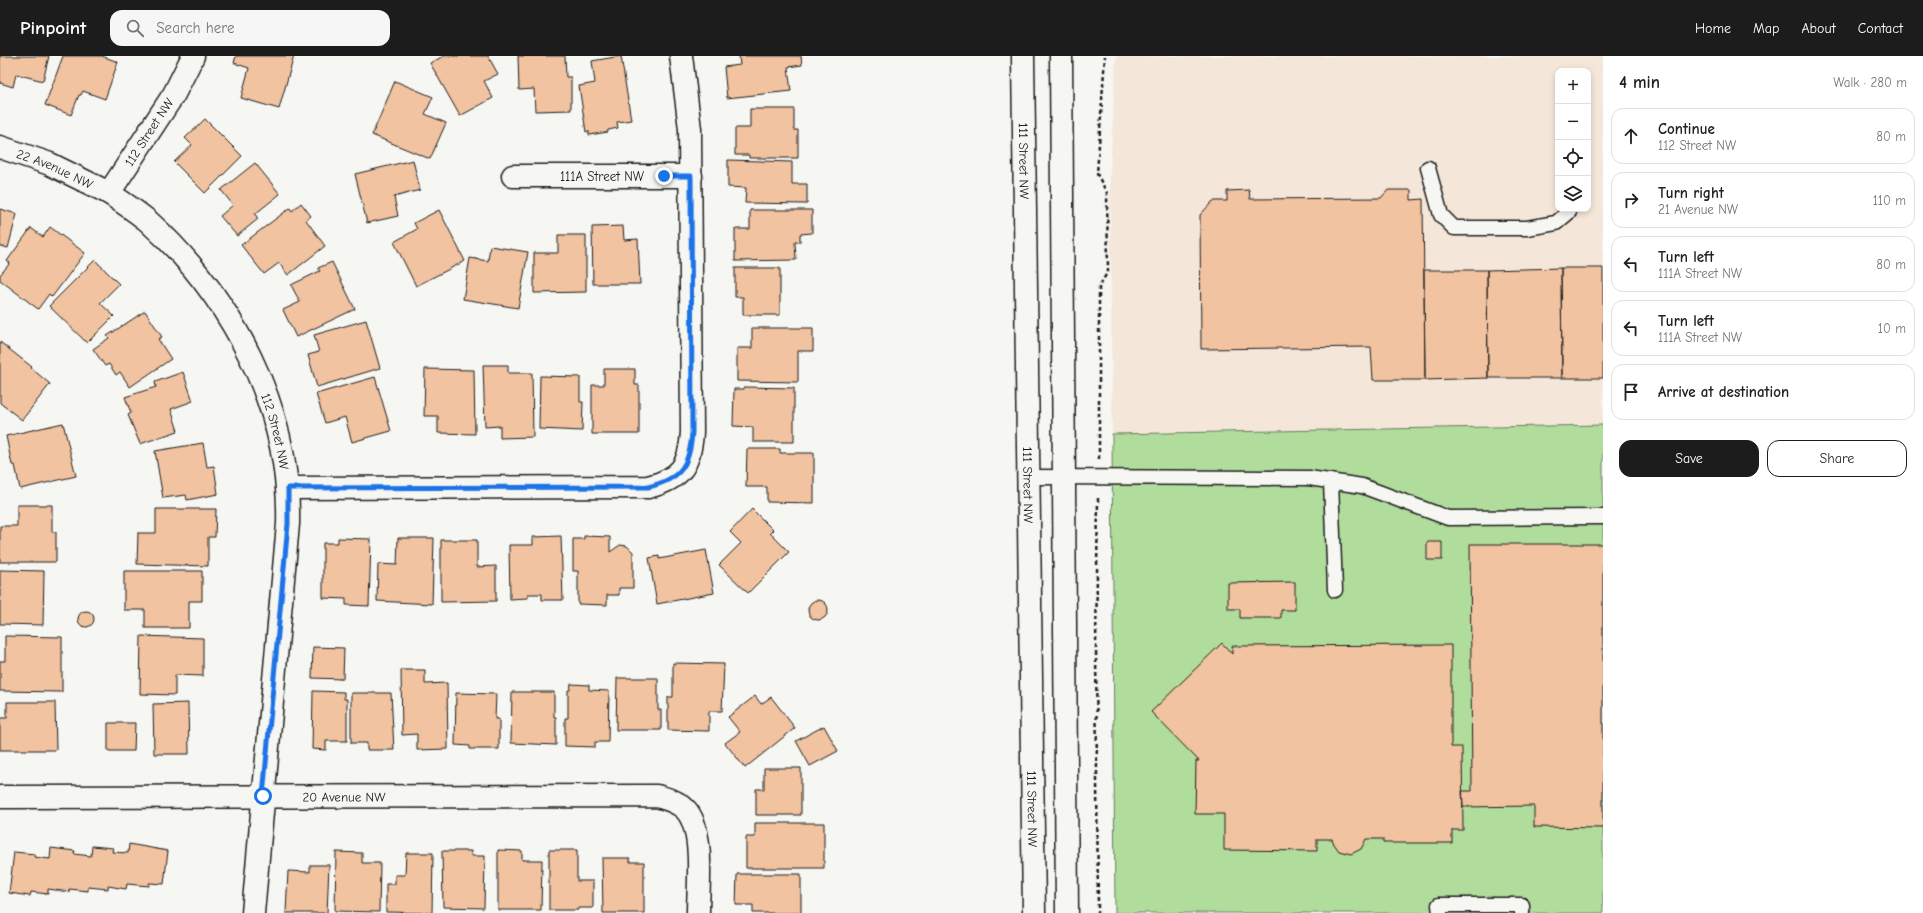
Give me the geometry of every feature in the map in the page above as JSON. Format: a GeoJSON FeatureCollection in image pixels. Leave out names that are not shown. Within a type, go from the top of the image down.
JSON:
{"type":"FeatureCollection","features":[{"type":"Feature","properties":{"kind":"street","name":"112 Street NW"},"geometry":{"type":"LineString","coordinates":[[194,56],[174,94],[109,193],[147,220],[170,242],[215,296],[235,327],[252,360],[273,418],[288,488],[288,524],[253,913]]}},
{"type":"Feature","properties":{"kind":"street"},"geometry":{"type":"LineString","coordinates":[[288,488],[648,487],[661,484],[673,478],[681,471],[688,460],[691,448],[692,432],[690,129],[681,56]]}},
{"type":"Feature","properties":{"kind":"street","name":"111 Street NW"},"geometry":{"type":"LineString","coordinates":[[1024,56],[1034,913]]}},
{"type":"Feature","properties":{"kind":"street"},"geometry":{"type":"LineString","coordinates":[[1061,56],[1067,913]]}},
{"type":"Feature","properties":{"kind":"street","name":"22 Avenue NW"},"geometry":{"type":"LineString","coordinates":[[0,147],[50,164],[109,193]]}},
{"type":"Feature","properties":{"kind":"street","name":"111A Street NW"},"geometry":{"type":"LineString","coordinates":[[513,176],[691,176]]}},
{"type":"Feature","properties":{"kind":"street","name":"20 Avenue NW"},"geometry":{"type":"LineString","coordinates":[[0,797],[641,795],[668,799],[684,808],[691,816],[698,842],[698,913]]}},
{"type":"Feature","properties":{"kind":"lane"},"geometry":{"type":"LineString","coordinates":[[1428,168],[1441,215],[1454,228],[1527,228],[1556,223],[1569,212]]}},
{"type":"Feature","properties":{"kind":"lane"},"geometry":{"type":"LineString","coordinates":[[1029,476],[1309,478],[1362,486],[1448,518],[1603,517]]}},
{"type":"Feature","properties":{"kind":"lane"},"geometry":{"type":"LineString","coordinates":[[1330,482],[1335,590]]}},
{"type":"Feature","properties":{"kind":"lane"},"geometry":{"type":"LineString","coordinates":[[1440,913],[1439,906],[1522,906],[1522,913]]}},
{"type":"Feature","properties":{"kind":"shaded area"},"geometry":{"type":"Polygon","coordinates":[[[1116,56],[1603,56],[1603,425],[1112,434],[1110,173],[1116,56]]]}},
{"type":"Feature","properties":{"kind":"green space"},"geometry":{"type":"Polygon","coordinates":[[[1603,425],[1603,913],[1115,913],[1112,434],[1603,425]]]}},
{"type":"Feature","properties":{"kind":"building"},"geometry":{"type":"Polygon","coordinates":[[[0,56],[49,56],[43,81],[16,74],[13,87],[0,83],[0,56]]]}},
{"type":"Feature","properties":{"kind":"building"},"geometry":{"type":"Polygon","coordinates":[[[63,56],[102,56],[118,62],[105,99],[83,91],[81,95],[79,95],[71,115],[45,105],[63,56]]]}},
{"type":"Feature","properties":{"kind":"building"},"geometry":{"type":"Polygon","coordinates":[[[236,56],[294,56],[279,109],[241,98],[249,68],[234,63],[236,56]]]}},
{"type":"Feature","properties":{"kind":"building"},"geometry":{"type":"Polygon","coordinates":[[[444,56],[488,56],[498,74],[484,81],[493,98],[460,116],[430,63],[444,56]]]}},
{"type":"Feature","properties":{"kind":"building"},"geometry":{"type":"Polygon","coordinates":[[[518,56],[565,56],[566,77],[571,77],[571,110],[535,111],[534,89],[519,90],[518,56]]]}},
{"type":"Feature","properties":{"kind":"building"},"geometry":{"type":"Polygon","coordinates":[[[621,56],[631,120],[617,122],[618,128],[608,130],[608,132],[589,135],[589,131],[586,132],[579,86],[595,83],[592,61],[621,56]]]}},
{"type":"Feature","properties":{"kind":"building"},"geometry":{"type":"Polygon","coordinates":[[[739,56],[801,56],[802,65],[788,67],[791,91],[727,98],[724,67],[740,65],[739,56]]]}},
{"type":"Feature","properties":{"kind":"building"},"geometry":{"type":"Polygon","coordinates":[[[395,81],[433,97],[425,114],[446,123],[430,159],[372,135],[395,81]]]}},
{"type":"Feature","properties":{"kind":"building"},"geometry":{"type":"Polygon","coordinates":[[[750,109],[794,109],[794,130],[798,130],[798,158],[749,158],[749,155],[735,155],[735,128],[750,128],[750,109]]]}},
{"type":"Feature","properties":{"kind":"building"},"geometry":{"type":"Polygon","coordinates":[[[205,119],[242,156],[205,193],[174,162],[192,145],[185,138],[205,119]]]}},
{"type":"Feature","properties":{"kind":"building"},"geometry":{"type":"Polygon","coordinates":[[[413,160],[420,190],[394,197],[398,216],[367,223],[355,174],[413,160]]]}},
{"type":"Feature","properties":{"kind":"building"},"geometry":{"type":"Polygon","coordinates":[[[728,160],[792,162],[792,184],[807,184],[807,204],[745,203],[746,188],[728,187],[728,160]]]}},
{"type":"Feature","properties":{"kind":"building"},"geometry":{"type":"Polygon","coordinates":[[[255,163],[280,194],[255,214],[258,219],[237,236],[220,216],[233,205],[221,190],[255,163]]]}},
{"type":"Feature","properties":{"kind":"building"},"geometry":{"type":"Polygon","coordinates":[[[1249,190],[1250,199],[1381,198],[1388,190],[1411,190],[1411,200],[1423,199],[1425,380],[1373,380],[1371,347],[1201,349],[1200,215],[1213,201],[1227,201],[1227,191],[1249,190]]]}},
{"type":"Feature","properties":{"kind":"building"},"geometry":{"type":"Polygon","coordinates":[[[301,203],[311,216],[306,220],[325,246],[288,275],[279,263],[264,274],[241,245],[290,208],[292,211],[301,203]]]}},
{"type":"Feature","properties":{"kind":"building"},"geometry":{"type":"Polygon","coordinates":[[[0,209],[17,214],[8,248],[0,246],[0,209]]]}},
{"type":"Feature","properties":{"kind":"building"},"geometry":{"type":"Polygon","coordinates":[[[439,210],[465,261],[416,286],[394,242],[417,229],[414,223],[439,210]]]}},
{"type":"Feature","properties":{"kind":"building"},"geometry":{"type":"Polygon","coordinates":[[[750,210],[812,210],[812,233],[800,234],[800,242],[795,242],[796,260],[735,261],[735,229],[750,229],[750,210]]]}},
{"type":"Feature","properties":{"kind":"building"},"geometry":{"type":"Polygon","coordinates":[[[623,226],[624,240],[638,239],[640,284],[593,284],[592,227],[623,226]]]}},
{"type":"Feature","properties":{"kind":"building"},"geometry":{"type":"Polygon","coordinates":[[[50,227],[85,253],[52,297],[49,294],[38,309],[0,280],[0,275],[10,263],[7,261],[31,228],[43,237],[50,227]]]}},
{"type":"Feature","properties":{"kind":"building"},"geometry":{"type":"Polygon","coordinates":[[[558,235],[586,235],[586,292],[534,293],[534,253],[558,253],[558,235]]]}},
{"type":"Feature","properties":{"kind":"building"},"geometry":{"type":"Polygon","coordinates":[[[490,246],[528,252],[518,308],[463,299],[470,258],[488,261],[490,246]]]}},
{"type":"Feature","properties":{"kind":"building"},"geometry":{"type":"Polygon","coordinates":[[[95,260],[119,284],[100,303],[114,316],[87,343],[49,306],[95,260]]]}},
{"type":"Feature","properties":{"kind":"building"},"geometry":{"type":"Polygon","coordinates":[[[332,262],[355,309],[296,337],[283,310],[300,302],[291,285],[320,271],[318,268],[332,262]]]}},
{"type":"Feature","properties":{"kind":"building"},"geometry":{"type":"Polygon","coordinates":[[[735,268],[780,268],[780,315],[743,315],[743,297],[735,297],[735,268]]]}},
{"type":"Feature","properties":{"kind":"building"},"geometry":{"type":"Polygon","coordinates":[[[1561,268],[1603,268],[1603,378],[1562,378],[1561,268]]]}},
{"type":"Feature","properties":{"kind":"building"},"geometry":{"type":"Polygon","coordinates":[[[1561,268],[1562,378],[1488,378],[1487,270],[1561,268]]]}},
{"type":"Feature","properties":{"kind":"building"},"geometry":{"type":"Polygon","coordinates":[[[1424,270],[1487,270],[1488,378],[1425,380],[1424,270]]]}},
{"type":"Feature","properties":{"kind":"building"},"geometry":{"type":"Polygon","coordinates":[[[145,311],[162,337],[158,339],[171,359],[130,387],[120,372],[116,375],[109,364],[105,366],[93,349],[109,338],[107,336],[145,311]]]}},
{"type":"Feature","properties":{"kind":"building"},"geometry":{"type":"Polygon","coordinates":[[[366,320],[380,368],[317,387],[308,355],[319,352],[314,335],[366,320]]]}},
{"type":"Feature","properties":{"kind":"building"},"geometry":{"type":"Polygon","coordinates":[[[752,328],[813,328],[813,351],[798,351],[798,382],[737,381],[737,348],[752,348],[752,328]]]}},
{"type":"Feature","properties":{"kind":"building"},"geometry":{"type":"Polygon","coordinates":[[[0,342],[32,367],[31,368],[50,384],[22,420],[0,403],[0,342]]]}},
{"type":"Feature","properties":{"kind":"building"},"geometry":{"type":"Polygon","coordinates":[[[483,365],[508,365],[508,373],[532,373],[533,437],[500,438],[500,426],[485,427],[483,365]]]}},
{"type":"Feature","properties":{"kind":"building"},"geometry":{"type":"Polygon","coordinates":[[[425,369],[474,370],[475,434],[438,433],[438,416],[424,416],[425,369]]]}},
{"type":"Feature","properties":{"kind":"building"},"geometry":{"type":"Polygon","coordinates":[[[604,369],[635,369],[635,385],[639,385],[639,434],[592,434],[592,385],[604,385],[604,369]]]}},
{"type":"Feature","properties":{"kind":"building"},"geometry":{"type":"Polygon","coordinates":[[[183,372],[193,401],[171,409],[178,431],[140,444],[128,415],[131,413],[125,397],[156,387],[155,382],[183,372]]]}},
{"type":"Feature","properties":{"kind":"building"},"geometry":{"type":"Polygon","coordinates":[[[540,376],[580,377],[580,402],[583,402],[582,431],[539,429],[540,376]]]}},
{"type":"Feature","properties":{"kind":"building"},"geometry":{"type":"Polygon","coordinates":[[[375,377],[391,431],[352,442],[345,417],[325,423],[316,394],[375,377]]]}},
{"type":"Feature","properties":{"kind":"building"},"geometry":{"type":"Polygon","coordinates":[[[744,387],[794,388],[794,442],[753,442],[753,427],[733,426],[734,389],[744,389],[744,387]]]}},
{"type":"Feature","properties":{"kind":"building"},"geometry":{"type":"Polygon","coordinates":[[[63,423],[76,476],[20,489],[15,465],[12,465],[6,436],[63,423]]]}},
{"type":"Feature","properties":{"kind":"building"},"geometry":{"type":"Polygon","coordinates":[[[203,443],[207,467],[214,466],[218,494],[187,500],[186,495],[163,498],[155,451],[203,443]]]}},
{"type":"Feature","properties":{"kind":"building"},"geometry":{"type":"Polygon","coordinates":[[[747,449],[780,449],[780,453],[814,453],[814,503],[767,502],[767,487],[746,487],[747,449]]]}},
{"type":"Feature","properties":{"kind":"building"},"geometry":{"type":"Polygon","coordinates":[[[17,505],[52,505],[52,532],[56,532],[56,562],[0,562],[0,526],[17,526],[17,505]]]}},
{"type":"Feature","properties":{"kind":"building"},"geometry":{"type":"Polygon","coordinates":[[[156,509],[216,509],[215,537],[208,537],[208,566],[137,564],[138,533],[156,533],[156,509]]]}},
{"type":"Feature","properties":{"kind":"building"},"geometry":{"type":"Polygon","coordinates":[[[752,509],[773,530],[770,533],[789,552],[748,593],[719,565],[741,543],[730,532],[752,509]]]}},
{"type":"Feature","properties":{"kind":"building"},"geometry":{"type":"Polygon","coordinates":[[[561,536],[563,600],[542,600],[542,594],[528,594],[528,598],[510,599],[509,545],[533,545],[533,537],[561,536]]]}},
{"type":"Feature","properties":{"kind":"building"},"geometry":{"type":"Polygon","coordinates":[[[584,536],[610,537],[610,552],[620,545],[627,546],[633,552],[633,588],[619,588],[619,595],[607,595],[607,605],[578,604],[578,571],[573,571],[573,539],[584,539],[584,536]]]}},
{"type":"Feature","properties":{"kind":"building"},"geometry":{"type":"Polygon","coordinates":[[[338,538],[371,539],[369,606],[346,605],[346,599],[323,598],[323,543],[338,543],[338,538]]]}},
{"type":"Feature","properties":{"kind":"building"},"geometry":{"type":"Polygon","coordinates":[[[398,538],[434,538],[432,604],[377,601],[378,564],[397,565],[398,538]]]}},
{"type":"Feature","properties":{"kind":"building"},"geometry":{"type":"Polygon","coordinates":[[[441,540],[477,540],[477,567],[496,566],[496,601],[441,602],[441,540]]]}},
{"type":"Feature","properties":{"kind":"building"},"geometry":{"type":"Polygon","coordinates":[[[1427,542],[1442,542],[1442,560],[1427,560],[1427,542]]]}},
{"type":"Feature","properties":{"kind":"building"},"geometry":{"type":"Polygon","coordinates":[[[1470,544],[1603,544],[1603,828],[1534,827],[1534,806],[1463,807],[1462,791],[1472,791],[1470,544]]]}},
{"type":"Feature","properties":{"kind":"building"},"geometry":{"type":"Polygon","coordinates":[[[706,550],[714,593],[657,604],[649,558],[659,556],[659,559],[706,550]]]}},
{"type":"Feature","properties":{"kind":"building"},"geometry":{"type":"Polygon","coordinates":[[[0,570],[44,571],[43,625],[0,624],[0,570]]]}},
{"type":"Feature","properties":{"kind":"building"},"geometry":{"type":"Polygon","coordinates":[[[124,571],[202,571],[202,601],[189,601],[189,628],[145,628],[145,610],[124,610],[124,571]]]}},
{"type":"Feature","properties":{"kind":"building"},"geometry":{"type":"Polygon","coordinates":[[[1295,582],[1295,610],[1281,610],[1281,618],[1240,618],[1240,609],[1228,609],[1228,583],[1295,582]]]}},
{"type":"Feature","properties":{"kind":"building"},"geometry":{"type":"Polygon","coordinates":[[[818,600],[825,603],[828,610],[825,617],[818,620],[811,617],[808,610],[811,603],[818,600]]]}},
{"type":"Feature","properties":{"kind":"building"},"geometry":{"type":"Polygon","coordinates":[[[86,611],[92,613],[94,619],[92,625],[86,627],[80,625],[78,619],[80,613],[86,611]]]}},
{"type":"Feature","properties":{"kind":"building"},"geometry":{"type":"Polygon","coordinates":[[[5,636],[62,637],[62,692],[0,691],[0,661],[5,661],[5,636]]]}},
{"type":"Feature","properties":{"kind":"building"},"geometry":{"type":"Polygon","coordinates":[[[141,636],[203,638],[203,676],[175,675],[175,695],[140,694],[141,636]]]}},
{"type":"Feature","properties":{"kind":"building"},"geometry":{"type":"Polygon","coordinates":[[[1222,643],[1232,654],[1232,646],[1451,645],[1451,747],[1462,747],[1463,830],[1452,830],[1452,843],[1383,843],[1383,839],[1366,839],[1361,849],[1351,854],[1339,851],[1332,839],[1317,839],[1317,851],[1224,850],[1224,814],[1195,814],[1196,761],[1199,761],[1151,712],[1222,643]]]}},
{"type":"Feature","properties":{"kind":"building"},"geometry":{"type":"Polygon","coordinates":[[[313,647],[344,648],[343,679],[312,678],[313,647]]]}},
{"type":"Feature","properties":{"kind":"building"},"geometry":{"type":"Polygon","coordinates":[[[673,663],[724,664],[722,711],[709,711],[709,731],[668,730],[668,697],[673,697],[673,663]]]}},
{"type":"Feature","properties":{"kind":"building"},"geometry":{"type":"Polygon","coordinates":[[[401,670],[425,670],[425,684],[447,683],[448,749],[417,750],[417,734],[402,735],[401,670]]]}},
{"type":"Feature","properties":{"kind":"building"},"geometry":{"type":"Polygon","coordinates":[[[617,678],[658,678],[658,710],[661,710],[661,730],[616,730],[617,678]]]}},
{"type":"Feature","properties":{"kind":"building"},"geometry":{"type":"Polygon","coordinates":[[[571,684],[589,685],[589,690],[609,691],[608,742],[595,742],[595,747],[565,746],[565,718],[568,718],[568,690],[570,690],[571,684]]]}},
{"type":"Feature","properties":{"kind":"building"},"geometry":{"type":"Polygon","coordinates":[[[313,691],[344,692],[344,699],[347,699],[347,741],[326,741],[326,750],[312,749],[313,691]]]}},
{"type":"Feature","properties":{"kind":"building"},"geometry":{"type":"Polygon","coordinates":[[[512,692],[554,692],[556,745],[511,743],[512,692]]]}},
{"type":"Feature","properties":{"kind":"building"},"geometry":{"type":"Polygon","coordinates":[[[351,693],[391,693],[394,750],[367,750],[367,743],[351,743],[351,693]]]}},
{"type":"Feature","properties":{"kind":"building"},"geometry":{"type":"Polygon","coordinates":[[[456,693],[496,694],[495,719],[499,719],[499,749],[470,749],[470,746],[455,745],[456,693]]]}},
{"type":"Feature","properties":{"kind":"building"},"geometry":{"type":"Polygon","coordinates":[[[755,696],[761,704],[771,697],[795,728],[745,768],[725,743],[740,732],[728,717],[755,696]]]}},
{"type":"Feature","properties":{"kind":"building"},"geometry":{"type":"Polygon","coordinates":[[[7,702],[55,702],[56,750],[0,750],[0,718],[7,718],[7,702]]]}},
{"type":"Feature","properties":{"kind":"building"},"geometry":{"type":"Polygon","coordinates":[[[188,703],[189,754],[154,754],[153,704],[188,703]]]}},
{"type":"Feature","properties":{"kind":"building"},"geometry":{"type":"Polygon","coordinates":[[[108,723],[135,723],[134,751],[108,751],[108,723]]]}},
{"type":"Feature","properties":{"kind":"building"},"geometry":{"type":"Polygon","coordinates":[[[824,726],[838,751],[810,766],[796,741],[824,726]]]}},
{"type":"Feature","properties":{"kind":"building"},"geometry":{"type":"Polygon","coordinates":[[[764,768],[801,768],[801,815],[756,815],[756,789],[764,789],[764,768]]]}},
{"type":"Feature","properties":{"kind":"building"},"geometry":{"type":"Polygon","coordinates":[[[755,823],[824,823],[824,868],[746,868],[746,837],[755,837],[755,823]]]}},
{"type":"Feature","properties":{"kind":"building"},"geometry":{"type":"Polygon","coordinates":[[[129,844],[168,851],[164,884],[149,883],[149,886],[127,884],[126,889],[108,886],[108,889],[88,887],[88,891],[69,889],[69,892],[48,889],[48,894],[31,892],[30,896],[9,893],[14,852],[35,854],[34,857],[50,859],[51,848],[75,851],[74,854],[91,856],[92,846],[113,848],[112,852],[128,853],[129,844]]]}},
{"type":"Feature","properties":{"kind":"building"},"geometry":{"type":"Polygon","coordinates":[[[498,850],[522,851],[522,860],[542,860],[541,910],[498,910],[498,850]]]}},
{"type":"Feature","properties":{"kind":"building"},"geometry":{"type":"Polygon","coordinates":[[[549,850],[577,850],[577,881],[593,881],[593,908],[578,908],[578,910],[549,910],[549,850]]]}},
{"type":"Feature","properties":{"kind":"building"},"geometry":{"type":"Polygon","coordinates":[[[442,851],[471,851],[471,856],[485,856],[484,908],[443,907],[442,851]]]}},
{"type":"Feature","properties":{"kind":"building"},"geometry":{"type":"Polygon","coordinates":[[[336,852],[362,853],[362,863],[380,863],[379,912],[335,911],[336,852]]]}},
{"type":"Feature","properties":{"kind":"building"},"geometry":{"type":"Polygon","coordinates":[[[406,853],[433,853],[432,913],[386,912],[386,884],[395,884],[395,875],[405,875],[406,853]]]}},
{"type":"Feature","properties":{"kind":"building"},"geometry":{"type":"Polygon","coordinates":[[[602,858],[630,858],[630,862],[644,862],[644,913],[603,913],[602,858]]]}},
{"type":"Feature","properties":{"kind":"building"},"geometry":{"type":"Polygon","coordinates":[[[310,865],[329,865],[327,913],[286,913],[288,871],[310,872],[310,865]]]}},
{"type":"Feature","properties":{"kind":"building"},"geometry":{"type":"Polygon","coordinates":[[[737,874],[801,874],[801,913],[753,913],[753,905],[736,905],[737,874]]]}},
{"type":"Feature","properties":{"kind":"route"},"geometry":{"type":"LineString","coordinates":[[263,796],[288,524],[288,488],[648,487],[661,484],[673,478],[681,471],[688,460],[691,448],[692,432],[691,176],[664,176]]}}]}
